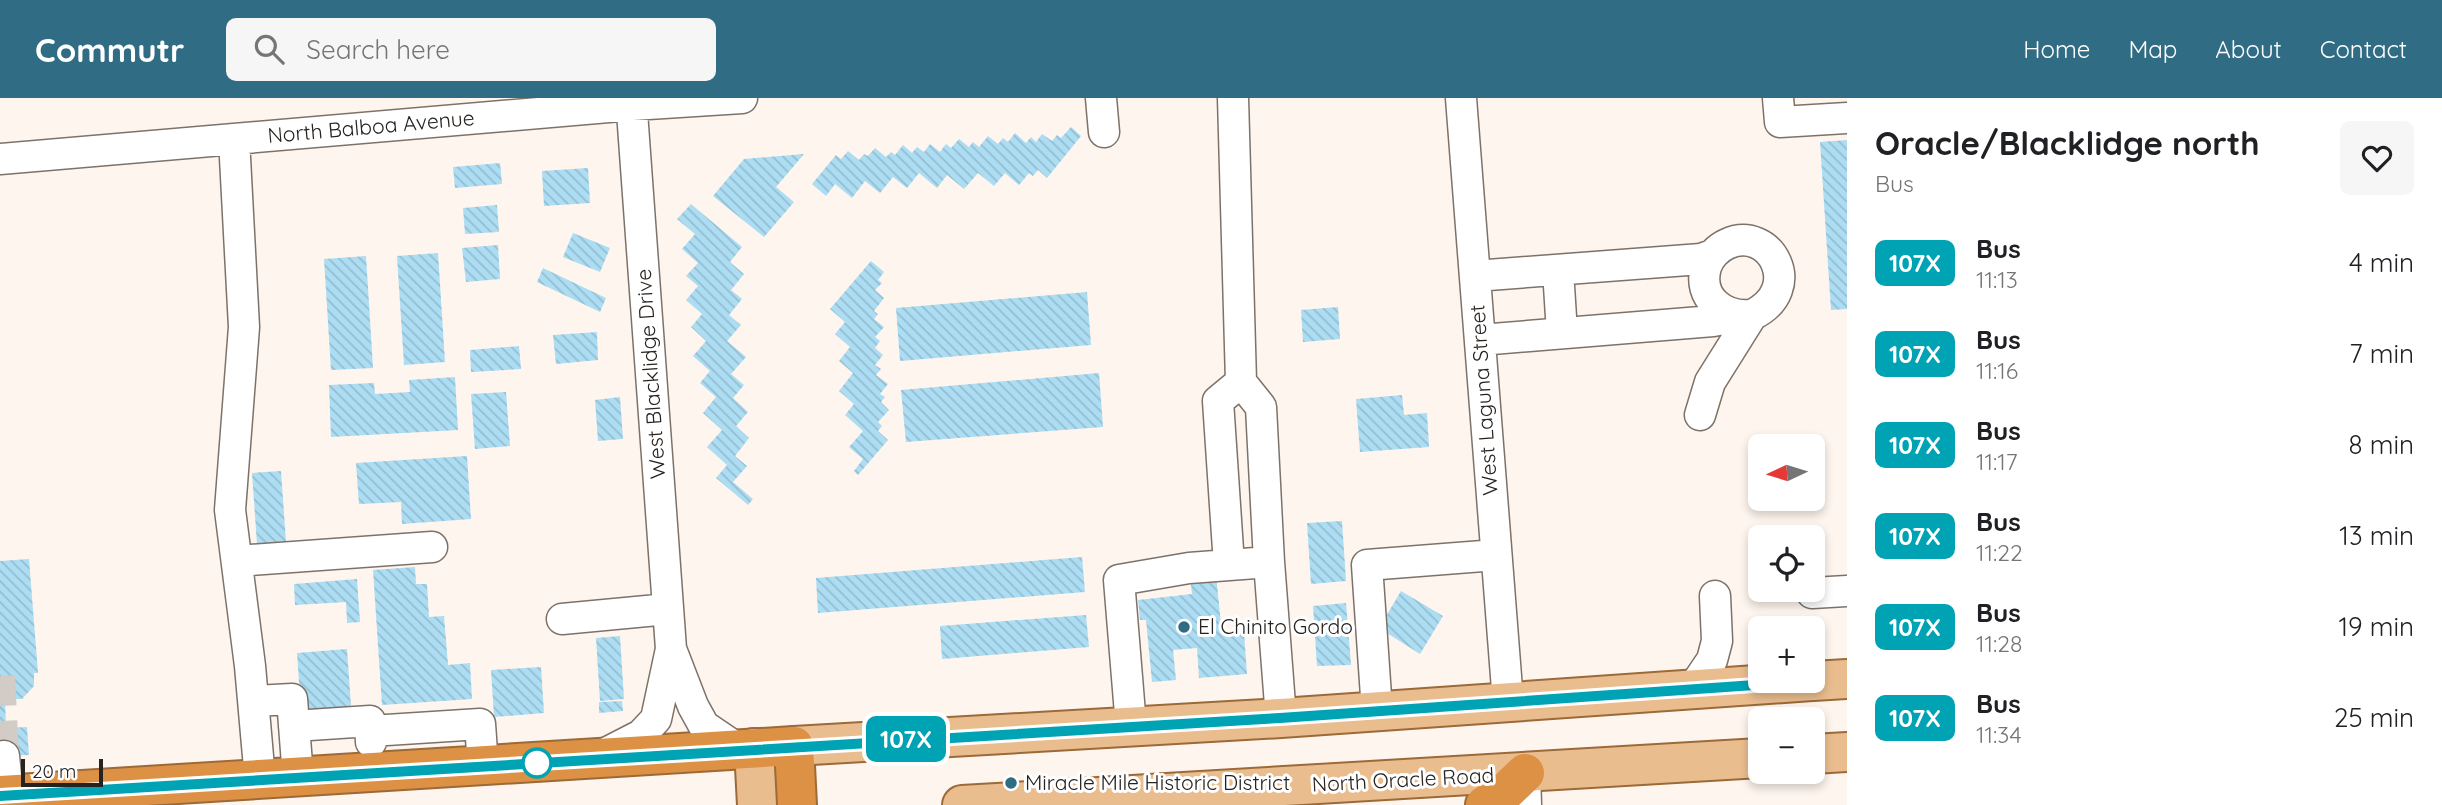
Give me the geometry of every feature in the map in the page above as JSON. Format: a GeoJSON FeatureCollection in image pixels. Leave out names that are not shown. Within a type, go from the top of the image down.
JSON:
{"type":"FeatureCollection","features":[{"type":"Feature","properties":{"kind":"highway"},"geometry":{"type":"LineString","coordinates":[[4,795],[794,746],[797,805]]}},
{"type":"Feature","properties":{"kind":"highway"},"geometry":{"type":"LineString","coordinates":[[1485,805],[1502,795],[1526,789]]}},
{"type":"Feature","properties":{"kind":"main road"},"geometry":{"type":"LineString","coordinates":[[1825,680],[1847,679]]}},
{"type":"Feature","properties":{"kind":"main road"},"geometry":{"type":"LineString","coordinates":[[794,746],[1280,718],[1748,685]]}},
{"type":"Feature","properties":{"kind":"main road"},"geometry":{"type":"LineString","coordinates":[[746,748],[757,805]]}},
{"type":"Feature","properties":{"kind":"main road"},"geometry":{"type":"LineString","coordinates":[[1825,753],[1847,752]]}},
{"type":"Feature","properties":{"kind":"main road","name":"North Oracle Road"},"geometry":{"type":"LineString","coordinates":[[962,805],[1526,789],[1748,760]]}},
{"type":"Feature","properties":{"kind":"street","name":"North Balboa Avenue"},"geometry":{"type":"LineString","coordinates":[[0,159],[631,102],[742,98]]}},
{"type":"Feature","properties":{"kind":"street"},"geometry":{"type":"LineString","coordinates":[[1101,98],[1104,132]]}},
{"type":"Feature","properties":{"kind":"street"},"geometry":{"type":"LineString","coordinates":[[1233,98],[1241,382],[1261,407],[1280,718]]}},
{"type":"Feature","properties":{"kind":"street","name":"West Laguna Street"},"geometry":{"type":"LineString","coordinates":[[1461,98],[1508,702]]}},
{"type":"Feature","properties":{"kind":"street","name":"West Blacklidge Drive"},"geometry":{"type":"LineString","coordinates":[[631,102],[671,649]]}},
{"type":"Feature","properties":{"kind":"street"},"geometry":{"type":"LineString","coordinates":[[1779,108],[1847,118]]}},
{"type":"Feature","properties":{"kind":"street"},"geometry":{"type":"LineString","coordinates":[[234,139],[244,327],[230,510],[254,701],[260,779]]}},
{"type":"Feature","properties":{"kind":"street"},"geometry":{"type":"LineString","coordinates":[[1480,340],[1713,321],[1746,315],[1764,309],[1779,288],[1777,262],[1759,244],[1733,241],[1712,255],[1706,266],[1706,289],[1718,308],[1746,315]]}},
{"type":"Feature","properties":{"kind":"street"},"geometry":{"type":"LineString","coordinates":[[1475,276],[1701,259],[1712,255]]}},
{"type":"Feature","properties":{"kind":"street"},"geometry":{"type":"LineString","coordinates":[[1558,270],[1562,333]]}},
{"type":"Feature","properties":{"kind":"street"},"geometry":{"type":"LineString","coordinates":[[1700,415],[1710,382],[1746,315]]}},
{"type":"Feature","properties":{"kind":"street"},"geometry":{"type":"LineString","coordinates":[[1229,565],[1218,401],[1241,382]]}},
{"type":"Feature","properties":{"kind":"street"},"geometry":{"type":"LineString","coordinates":[[237,561],[432,547]]}},
{"type":"Feature","properties":{"kind":"street"},"geometry":{"type":"LineString","coordinates":[[1377,711],[1367,565],[1496,555]]}},
{"type":"Feature","properties":{"kind":"street"},"geometry":{"type":"LineString","coordinates":[[1131,726],[1119,580],[1189,568],[1269,562]]}},
{"type":"Feature","properties":{"kind":"street"},"geometry":{"type":"LineString","coordinates":[[1825,592],[1847,591]]}},
{"type":"Feature","properties":{"kind":"street"},"geometry":{"type":"LineString","coordinates":[[1693,688],[1712,660],[1717,641],[1715,596]]}},
{"type":"Feature","properties":{"kind":"street"},"geometry":{"type":"LineString","coordinates":[[562,619],[668,609]]}},
{"type":"Feature","properties":{"kind":"street"},"geometry":{"type":"LineString","coordinates":[[671,649],[693,706],[704,726],[746,748]]}},
{"type":"Feature","properties":{"kind":"street"},"geometry":{"type":"LineString","coordinates":[[594,759],[640,735],[656,719],[671,649]]}},
{"type":"Feature","properties":{"kind":"street"},"geometry":{"type":"LineString","coordinates":[[254,701],[292,699],[298,777]]}},
{"type":"Feature","properties":{"kind":"street"},"geometry":{"type":"LineString","coordinates":[[294,726],[370,721],[373,772]]}},
{"type":"Feature","properties":{"kind":"street"},"geometry":{"type":"LineString","coordinates":[[371,731],[480,724],[483,766]]}},
{"type":"Feature","properties":{"kind":"street"},"geometry":{"type":"LineString","coordinates":[[4,756],[4,795]]}},
{"type":"Feature","properties":{"kind":"building"},"geometry":{"type":"Polygon","coordinates":[[[1071,127],[1081,136],[1047,178],[1038,170],[1033,176],[1029,173],[1019,185],[1005,173],[994,186],[978,173],[964,189],[947,175],[937,188],[919,173],[907,188],[893,177],[880,193],[865,181],[852,198],[835,184],[826,196],[812,184],[836,155],[841,159],[848,151],[859,160],[864,154],[868,156],[875,148],[886,157],[891,152],[895,155],[903,145],[912,153],[917,147],[924,152],[930,144],[940,152],[946,144],[951,148],[959,139],[969,147],[973,142],[979,147],[988,136],[998,144],[1003,138],[1008,142],[1015,133],[1026,143],[1031,137],[1036,142],[1042,134],[1052,141],[1057,135],[1061,138],[1071,127]]]}},
{"type":"Feature","properties":{"kind":"building"},"geometry":{"type":"Polygon","coordinates":[[[1847,140],[1847,309],[1831,310],[1820,142],[1847,140]]]}},
{"type":"Feature","properties":{"kind":"building"},"geometry":{"type":"Polygon","coordinates":[[[804,154],[776,187],[794,202],[764,237],[713,196],[744,159],[804,154]]]}},
{"type":"Feature","properties":{"kind":"building"},"geometry":{"type":"Polygon","coordinates":[[[500,163],[502,184],[455,188],[453,167],[500,163]]]}},
{"type":"Feature","properties":{"kind":"building"},"geometry":{"type":"Polygon","coordinates":[[[588,168],[590,203],[544,206],[542,171],[588,168]]]}},
{"type":"Feature","properties":{"kind":"building"},"geometry":{"type":"Polygon","coordinates":[[[691,204],[742,247],[730,262],[744,274],[731,290],[742,299],[729,315],[741,325],[727,341],[746,357],[731,374],[744,385],[733,398],[748,412],[736,426],[749,438],[735,456],[747,466],[733,482],[753,499],[748,505],[716,478],[727,465],[707,447],[722,430],[703,413],[716,397],[700,383],[710,371],[693,356],[706,341],[691,327],[702,314],[686,300],[698,286],[686,276],[698,263],[682,249],[695,234],[677,219],[691,204]]]}},
{"type":"Feature","properties":{"kind":"building"},"geometry":{"type":"Polygon","coordinates":[[[497,205],[499,232],[465,234],[463,208],[497,205]]]}},
{"type":"Feature","properties":{"kind":"building"},"geometry":{"type":"Polygon","coordinates":[[[573,233],[610,248],[600,272],[563,257],[573,233]]]}},
{"type":"Feature","properties":{"kind":"building"},"geometry":{"type":"Polygon","coordinates":[[[498,245],[500,279],[466,282],[462,248],[498,245]]]}},
{"type":"Feature","properties":{"kind":"building"},"geometry":{"type":"Polygon","coordinates":[[[438,253],[445,362],[404,365],[397,256],[438,253]]]}},
{"type":"Feature","properties":{"kind":"building"},"geometry":{"type":"Polygon","coordinates":[[[366,256],[373,368],[331,370],[324,259],[366,256]]]}},
{"type":"Feature","properties":{"kind":"building"},"geometry":{"type":"Polygon","coordinates":[[[871,261],[884,272],[878,280],[882,283],[875,290],[884,298],[874,311],[878,314],[874,319],[884,327],[875,337],[880,341],[875,348],[883,355],[875,365],[881,369],[876,375],[888,384],[880,394],[885,397],[881,402],[889,410],[878,422],[882,426],[878,431],[888,440],[858,475],[854,471],[863,459],[849,447],[863,431],[845,415],[854,404],[839,391],[853,373],[839,361],[850,347],[835,334],[845,322],[830,309],[871,261]]]}},
{"type":"Feature","properties":{"kind":"building"},"geometry":{"type":"Polygon","coordinates":[[[543,268],[606,298],[600,312],[537,282],[543,268]]]}},
{"type":"Feature","properties":{"kind":"building"},"geometry":{"type":"Polygon","coordinates":[[[1087,292],[1091,345],[900,361],[896,308],[1087,292]]]}},
{"type":"Feature","properties":{"kind":"building"},"geometry":{"type":"Polygon","coordinates":[[[1338,307],[1340,339],[1303,342],[1301,310],[1338,307]]]}},
{"type":"Feature","properties":{"kind":"building"},"geometry":{"type":"Polygon","coordinates":[[[597,332],[598,360],[556,364],[553,335],[597,332]]]}},
{"type":"Feature","properties":{"kind":"building"},"geometry":{"type":"Polygon","coordinates":[[[519,346],[521,369],[471,372],[470,350],[519,346]]]}},
{"type":"Feature","properties":{"kind":"building"},"geometry":{"type":"Polygon","coordinates":[[[1099,373],[1103,427],[906,442],[901,390],[1099,373]]]}},
{"type":"Feature","properties":{"kind":"building"},"geometry":{"type":"Polygon","coordinates":[[[455,377],[458,430],[331,437],[329,385],[374,383],[375,394],[410,392],[409,380],[455,377]]]}},
{"type":"Feature","properties":{"kind":"building"},"geometry":{"type":"Polygon","coordinates":[[[506,392],[510,446],[475,449],[471,394],[506,392]]]}},
{"type":"Feature","properties":{"kind":"building"},"geometry":{"type":"Polygon","coordinates":[[[1402,395],[1404,415],[1427,413],[1429,447],[1360,452],[1356,399],[1402,395]]]}},
{"type":"Feature","properties":{"kind":"building"},"geometry":{"type":"Polygon","coordinates":[[[620,397],[623,439],[598,441],[595,400],[620,397]]]}},
{"type":"Feature","properties":{"kind":"building"},"geometry":{"type":"Polygon","coordinates":[[[467,456],[471,519],[402,524],[401,502],[359,504],[356,463],[467,456]]]}},
{"type":"Feature","properties":{"kind":"building"},"geometry":{"type":"Polygon","coordinates":[[[281,471],[286,542],[257,544],[252,473],[281,471]]]}},
{"type":"Feature","properties":{"kind":"building"},"geometry":{"type":"Polygon","coordinates":[[[1342,521],[1346,581],[1311,584],[1307,523],[1342,521]]]}},
{"type":"Feature","properties":{"kind":"building"},"geometry":{"type":"Polygon","coordinates":[[[1082,557],[1085,592],[818,613],[816,578],[1082,557]]]}},
{"type":"Feature","properties":{"kind":"building"},"geometry":{"type":"Polygon","coordinates":[[[29,559],[38,673],[34,673],[34,686],[22,699],[5,699],[6,728],[27,727],[29,755],[0,756],[0,561],[29,559]]]}},
{"type":"Feature","properties":{"kind":"building"},"geometry":{"type":"Polygon","coordinates":[[[415,567],[416,584],[427,584],[429,617],[444,616],[448,665],[470,663],[472,699],[382,705],[373,570],[415,567]]]}},
{"type":"Feature","properties":{"kind":"building","name":"El Chinito Gordo"},"geometry":{"type":"Polygon","coordinates":[[[1216,574],[1222,635],[1244,633],[1247,674],[1199,678],[1197,648],[1173,650],[1176,680],[1152,682],[1146,620],[1140,620],[1138,600],[1192,594],[1190,576],[1216,574]]]}},
{"type":"Feature","properties":{"kind":"building"},"geometry":{"type":"Polygon","coordinates":[[[357,579],[360,622],[347,623],[346,602],[295,605],[294,584],[357,579]]]}},
{"type":"Feature","properties":{"kind":"building"},"geometry":{"type":"Polygon","coordinates":[[[1401,591],[1443,616],[1420,654],[1379,628],[1401,591]]]}},
{"type":"Feature","properties":{"kind":"building"},"geometry":{"type":"Polygon","coordinates":[[[1346,603],[1351,665],[1317,666],[1313,606],[1346,603]]]}},
{"type":"Feature","properties":{"kind":"building"},"geometry":{"type":"Polygon","coordinates":[[[1086,615],[1089,647],[942,659],[940,626],[1086,615]]]}},
{"type":"Feature","properties":{"kind":"building"},"geometry":{"type":"Polygon","coordinates":[[[620,636],[624,699],[600,701],[596,638],[620,636]]]}},
{"type":"Feature","properties":{"kind":"building"},"geometry":{"type":"Polygon","coordinates":[[[347,649],[351,706],[301,710],[297,653],[347,649]]]}},
{"type":"Feature","properties":{"kind":"building"},"geometry":{"type":"Polygon","coordinates":[[[541,667],[544,713],[494,717],[491,670],[541,667]]]}},
{"type":"Feature","properties":{"kind":"building"},"geometry":{"type":"Polygon","coordinates":[[[622,701],[623,711],[599,713],[599,702],[622,701]]]}},
{"type":"Feature","properties":{"kind":"tunnel"},"geometry":{"type":"LineString","coordinates":[[0,676],[4,756]]}},
{"type":"Feature","properties":{"kind":"bus line","name":"107X"},"geometry":{"type":"LineString","coordinates":[[0,796],[1280,718],[1748,685]]}},
{"type":"Feature","properties":{"kind":"place","name":"El Chinito Gordo"},"geometry":{"type":"Point","coordinates":[1184,627]}},
{"type":"Feature","properties":{"kind":"place","name":"Miracle Mile Historic District"},"geometry":{"type":"Point","coordinates":[1011,783]}}]}
